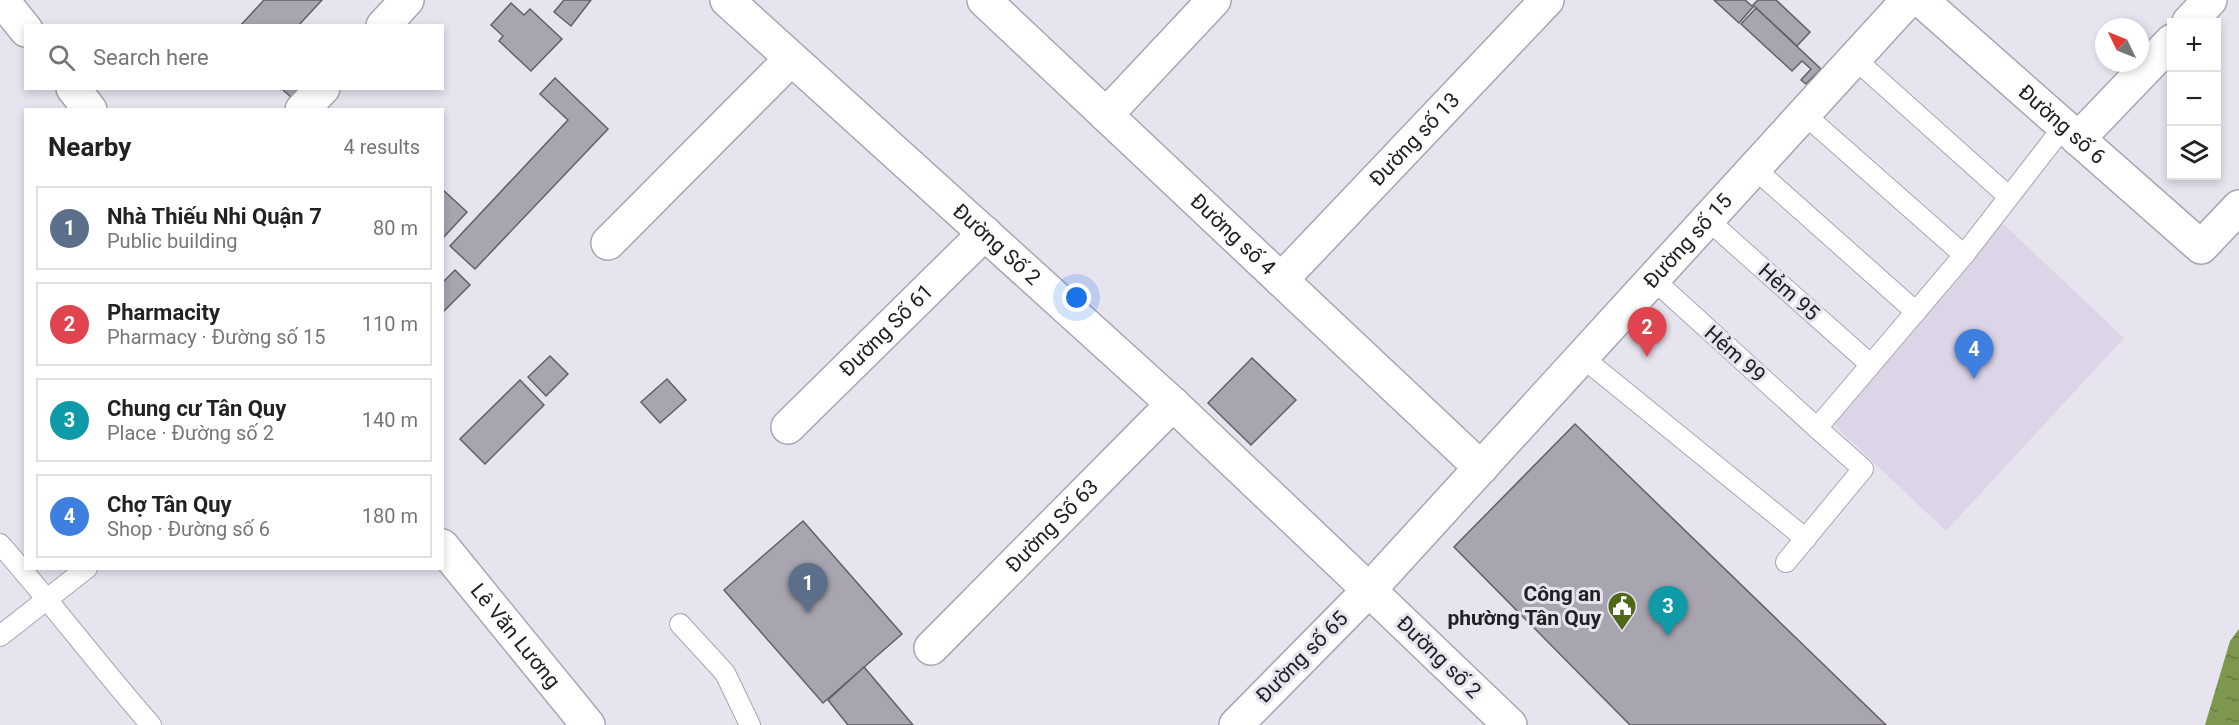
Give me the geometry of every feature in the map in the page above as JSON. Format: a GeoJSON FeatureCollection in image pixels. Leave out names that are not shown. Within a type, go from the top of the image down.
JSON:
{"type":"FeatureCollection","features":[{"type":"Feature","properties":{"kind":"street"},"geometry":{"type":"LineString","coordinates":[[2,0],[24,28]]}},
{"type":"Feature","properties":{"kind":"street"},"geometry":{"type":"LineString","coordinates":[[385,24],[407,0]]}},
{"type":"Feature","properties":{"kind":"street","name":"Đường Số 2"},"geometry":{"type":"LineString","coordinates":[[727,0],[1173,404],[1369,590]]}},
{"type":"Feature","properties":{"kind":"street","name":"Đường số 4"},"geometry":{"type":"LineString","coordinates":[[984,0],[1481,468]]}},
{"type":"Feature","properties":{"kind":"street"},"geometry":{"type":"LineString","coordinates":[[1106,116],[1214,0]]}},
{"type":"Feature","properties":{"kind":"street","name":"Đường số 13"},"geometry":{"type":"LineString","coordinates":[[1281,280],[1547,0]]}},
{"type":"Feature","properties":{"kind":"street","name":"Đường số 15"},"geometry":{"type":"LineString","coordinates":[[1369,590],[1908,0]]}},
{"type":"Feature","properties":{"kind":"street","name":"Đường số 6"},"geometry":{"type":"LineString","coordinates":[[1921,0],[2201,247],[2239,207]]}},
{"type":"Feature","properties":{"kind":"street"},"geometry":{"type":"LineString","coordinates":[[2193,18],[2210,0]]}},
{"type":"Feature","properties":{"kind":"street"},"geometry":{"type":"LineString","coordinates":[[2071,133],[2167,46]]}},
{"type":"Feature","properties":{"kind":"street"},"geometry":{"type":"LineString","coordinates":[[608,243],[791,59]]}},
{"type":"Feature","properties":{"kind":"street"},"geometry":{"type":"LineString","coordinates":[[75,90],[88,108]]}},
{"type":"Feature","properties":{"kind":"street"},"geometry":{"type":"LineString","coordinates":[[304,108],[320,90]]}},
{"type":"Feature","properties":{"kind":"street","name":"Đường Số 61"},"geometry":{"type":"LineString","coordinates":[[788,427],[985,233]]}},
{"type":"Feature","properties":{"kind":"street","name":"Đường Số 63"},"geometry":{"type":"LineString","coordinates":[[931,648],[1173,404]]}},
{"type":"Feature","properties":{"kind":"street","name":"Lê Văn Lương"},"geometry":{"type":"LineString","coordinates":[[444,548],[588,725]]}},
{"type":"Feature","properties":{"kind":"street","name":"Đường số 65"},"geometry":{"type":"LineString","coordinates":[[1236,725],[1369,590]]}},
{"type":"Feature","properties":{"kind":"street","name":"Đường số 2"},"geometry":{"type":"LineString","coordinates":[[1369,590],[1510,725]]}},
{"type":"Feature","properties":{"kind":"lane"},"geometry":{"type":"LineString","coordinates":[[1855,59],[2008,196]]}},
{"type":"Feature","properties":{"kind":"lane"},"geometry":{"type":"LineString","coordinates":[[1804,114],[1964,255]]}},
{"type":"Feature","properties":{"kind":"lane"},"geometry":{"type":"LineString","coordinates":[[1817,428],[1869,364],[1964,255],[2008,196],[2071,133]]}},
{"type":"Feature","properties":{"kind":"lane"},"geometry":{"type":"LineString","coordinates":[[1755,168],[1916,312]]}},
{"type":"Feature","properties":{"kind":"lane","name":"Hẻm 95"},"geometry":{"type":"LineString","coordinates":[[1708,220],[1869,364]]}},
{"type":"Feature","properties":{"kind":"lane","name":"Hẻm 99"},"geometry":{"type":"LineString","coordinates":[[1653,279],[1863,470],[1806,539]]}},
{"type":"Feature","properties":{"kind":"lane"},"geometry":{"type":"LineString","coordinates":[[1582,357],[1806,539],[1786,562]]}},
{"type":"Feature","properties":{"kind":"lane"},"geometry":{"type":"LineString","coordinates":[[0,544],[151,725]]}},
{"type":"Feature","properties":{"kind":"lane"},"geometry":{"type":"LineString","coordinates":[[0,636],[84,570]]}},
{"type":"Feature","properties":{"kind":"lane"},"geometry":{"type":"LineString","coordinates":[[680,624],[726,673],[750,725]]}},
{"type":"Feature","properties":{"kind":"shaded area"},"geometry":{"type":"Polygon","coordinates":[[[1999,220],[2124,338],[1946,531],[1829,420],[1999,220]]]}},
{"type":"Feature","properties":{"kind":"water"},"geometry":{"type":"Polygon","coordinates":[[[2239,629],[2239,725],[2205,725],[2230,641],[2239,629]]]}},
{"type":"Feature","properties":{"kind":"building"},"geometry":{"type":"Polygon","coordinates":[[[264,0],[322,0],[300,24],[242,24],[264,0]]]}},
{"type":"Feature","properties":{"kind":"building"},"geometry":{"type":"Polygon","coordinates":[[[564,0],[591,0],[571,26],[554,12],[564,0]]]}},
{"type":"Feature","properties":{"kind":"building"},"geometry":{"type":"Polygon","coordinates":[[[1714,0],[1745,0],[1753,7],[1739,23],[1714,0]]]}},
{"type":"Feature","properties":{"kind":"building"},"geometry":{"type":"Polygon","coordinates":[[[1758,0],[1776,0],[1810,32],[1797,46],[1753,5],[1758,0]]]}},
{"type":"Feature","properties":{"kind":"building"},"geometry":{"type":"Polygon","coordinates":[[[511,3],[524,15],[530,9],[562,39],[531,71],[499,41],[503,36],[491,25],[511,3]]]}},
{"type":"Feature","properties":{"kind":"building"},"geometry":{"type":"Polygon","coordinates":[[[1756,8],[1821,69],[1806,84],[1801,80],[1811,69],[1802,61],[1792,71],[1741,24],[1756,8]]]}},
{"type":"Feature","properties":{"kind":"building"},"geometry":{"type":"Polygon","coordinates":[[[555,78],[608,129],[475,269],[450,246],[568,120],[540,94],[555,78]]]}},
{"type":"Feature","properties":{"kind":"building"},"geometry":{"type":"Polygon","coordinates":[[[283,90],[301,90],[293,99],[283,90]]]}},
{"type":"Feature","properties":{"kind":"building"},"geometry":{"type":"Polygon","coordinates":[[[444,191],[467,212],[444,237],[444,191]]]}},
{"type":"Feature","properties":{"kind":"building"},"geometry":{"type":"Polygon","coordinates":[[[455,270],[470,285],[444,311],[444,281],[455,270]]]}},
{"type":"Feature","properties":{"kind":"building"},"geometry":{"type":"Polygon","coordinates":[[[550,356],[568,374],[546,396],[528,377],[550,356]]]}},
{"type":"Feature","properties":{"kind":"building"},"geometry":{"type":"Polygon","coordinates":[[[1252,358],[1296,400],[1251,445],[1208,403],[1252,358]]]}},
{"type":"Feature","properties":{"kind":"building"},"geometry":{"type":"Polygon","coordinates":[[[667,379],[686,400],[660,423],[641,402],[667,379]]]}},
{"type":"Feature","properties":{"kind":"building"},"geometry":{"type":"Polygon","coordinates":[[[520,380],[544,405],[485,464],[460,439],[520,380]]]}},
{"type":"Feature","properties":{"kind":"building"},"geometry":{"type":"Polygon","coordinates":[[[1575,424],[1886,725],[1630,725],[1454,547],[1575,424]]]}},
{"type":"Feature","properties":{"kind":"building"},"geometry":{"type":"Polygon","coordinates":[[[803,521],[902,634],[823,703],[724,590],[803,521]]]}},
{"type":"Feature","properties":{"kind":"building"},"geometry":{"type":"Polygon","coordinates":[[[864,667],[913,725],[848,725],[828,700],[864,667]]]}},
{"type":"Feature","properties":{"kind":"place","name":"Pharmacity"},"geometry":{"type":"Point","coordinates":[1647,357]}},
{"type":"Feature","properties":{"kind":"place","name":"Chợ Tân Quy"},"geometry":{"type":"Point","coordinates":[1974,379]}},
{"type":"Feature","properties":{"kind":"place","name":"Nhà Thiếu Nhi Quận 7"},"geometry":{"type":"Point","coordinates":[808,613]}},
{"type":"Feature","properties":{"kind":"place","name":"Công an phường Tân Quy"},"geometry":{"type":"Point","coordinates":[1622,632]}},
{"type":"Feature","properties":{"kind":"place","name":"Chung cư Tân Quy"},"geometry":{"type":"Point","coordinates":[1668,636]}}]}
